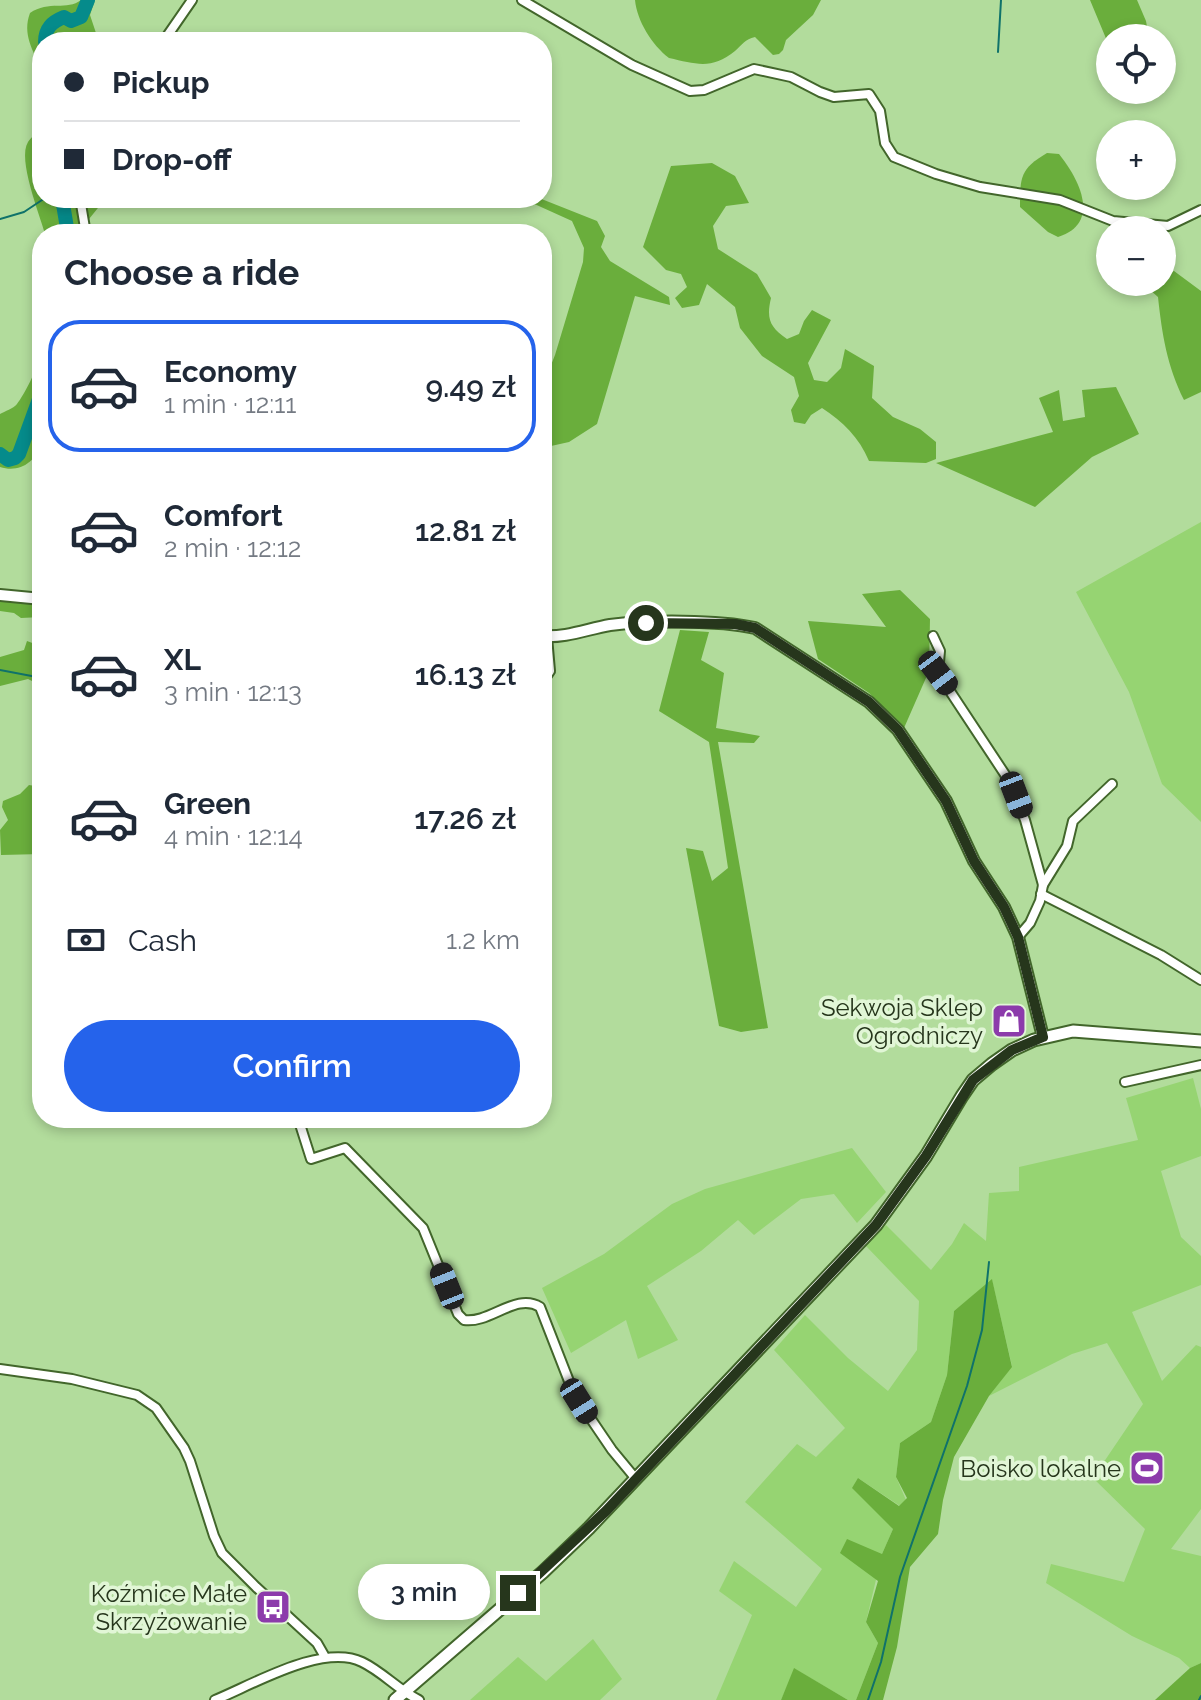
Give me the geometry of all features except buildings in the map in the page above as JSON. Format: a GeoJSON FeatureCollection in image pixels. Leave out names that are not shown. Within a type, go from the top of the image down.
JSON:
{"type":"FeatureCollection","features":[{"type":"Feature","properties":{"kind":"main road"},"geometry":{"type":"LineString","coordinates":[[399,1696],[543,1572],[636,1479],[876,1225],[919,1168],[973,1080],[1012,1050],[1043,1037],[1091,1031],[1201,1041]]}},
{"type":"Feature","properties":{"kind":"street"},"geometry":{"type":"LineString","coordinates":[[170,32],[192,0]]}},
{"type":"Feature","properties":{"kind":"street"},"geometry":{"type":"LineString","coordinates":[[522,0],[632,65],[690,91],[704,90],[754,69],[791,77],[834,97],[869,94],[880,111],[885,143],[894,157],[936,174],[980,187],[1060,200],[1113,221],[1168,226],[1201,210]]}},
{"type":"Feature","properties":{"kind":"street"},"geometry":{"type":"LineString","coordinates":[[0,595],[32,598]]}},
{"type":"Feature","properties":{"kind":"street"},"geometry":{"type":"LineString","coordinates":[[552,635],[622,624],[735,624],[755,628],[869,702],[898,730],[946,801],[974,861],[1004,907],[1018,937],[1043,1037]]}},
{"type":"Feature","properties":{"kind":"street"},"geometry":{"type":"LineString","coordinates":[[933,636],[940,651],[938,673],[959,701],[1016,795],[1042,890],[1201,980]]}},
{"type":"Feature","properties":{"kind":"street"},"geometry":{"type":"LineString","coordinates":[[1018,937],[1030,923],[1042,890],[1067,846],[1073,821],[1112,784]]}},
{"type":"Feature","properties":{"kind":"street"},"geometry":{"type":"LineString","coordinates":[[1125,1082],[1201,1065]]}},
{"type":"Feature","properties":{"kind":"street"},"geometry":{"type":"LineString","coordinates":[[301,1128],[311,1159],[345,1148],[414,1216],[427,1235],[458,1314],[464,1320],[481,1319],[521,1303],[534,1303],[540,1307],[574,1394],[636,1479]]}},
{"type":"Feature","properties":{"kind":"street"},"geometry":{"type":"LineString","coordinates":[[0,1369],[81,1381],[146,1399],[173,1431],[190,1461],[210,1526],[222,1553],[317,1643],[325,1657]]}},
{"type":"Feature","properties":{"kind":"street"},"geometry":{"type":"LineString","coordinates":[[215,1700],[325,1657],[342,1656],[359,1660],[399,1696],[419,1700]]}},
{"type":"Feature","properties":{"kind":"green space"},"geometry":{"type":"Polygon","coordinates":[[[95,0],[90,15],[96,32],[32,32],[32,49],[27,28],[30,13],[44,7],[95,0]]]}},
{"type":"Feature","properties":{"kind":"green space"},"geometry":{"type":"Polygon","coordinates":[[[635,0],[821,0],[813,15],[786,40],[779,54],[773,55],[755,37],[727,57],[704,64],[669,58],[663,53],[642,24],[635,0]]]}},
{"type":"Feature","properties":{"kind":"green space"},"geometry":{"type":"Polygon","coordinates":[[[1090,0],[1137,0],[1147,24],[1100,24],[1090,0]]]}},
{"type":"Feature","properties":{"kind":"green space"},"geometry":{"type":"Polygon","coordinates":[[[32,137],[32,193],[25,161],[28,142],[32,137]]]}},
{"type":"Feature","properties":{"kind":"green space"},"geometry":{"type":"Polygon","coordinates":[[[1047,153],[1059,154],[1079,188],[1082,200],[1080,222],[1058,237],[1020,207],[1023,175],[1031,164],[1047,153]]]}},
{"type":"Feature","properties":{"kind":"green space"},"geometry":{"type":"Polygon","coordinates":[[[712,163],[735,176],[749,203],[726,206],[713,226],[718,249],[757,274],[771,298],[769,317],[773,326],[787,339],[799,334],[812,310],[831,320],[808,363],[814,380],[827,382],[841,368],[845,349],[874,366],[872,398],[893,417],[920,429],[936,442],[936,459],[926,463],[869,461],[850,431],[822,408],[811,415],[805,424],[794,422],[791,410],[799,396],[794,377],[762,356],[740,328],[735,307],[707,284],[699,305],[682,308],[675,298],[687,287],[681,274],[666,270],[643,247],[671,166],[712,163]]]}},
{"type":"Feature","properties":{"kind":"green space"},"geometry":{"type":"Polygon","coordinates":[[[552,203],[597,221],[605,236],[601,247],[610,261],[669,297],[670,305],[635,296],[597,424],[569,442],[552,446],[552,363],[583,262],[584,248],[572,221],[543,208],[552,208],[552,203]]]}},
{"type":"Feature","properties":{"kind":"green space"},"geometry":{"type":"Polygon","coordinates":[[[37,208],[98,208],[85,224],[42,224],[37,208]]]}},
{"type":"Feature","properties":{"kind":"green space"},"geometry":{"type":"Polygon","coordinates":[[[1176,272],[1201,291],[1201,392],[1184,400],[1166,350],[1158,297],[1176,296],[1176,272]]]}},
{"type":"Feature","properties":{"kind":"green space"},"geometry":{"type":"Polygon","coordinates":[[[32,376],[32,459],[14,469],[0,467],[0,414],[17,404],[32,376]]]}},
{"type":"Feature","properties":{"kind":"green space"},"geometry":{"type":"Polygon","coordinates":[[[1116,387],[1139,434],[1092,457],[1035,507],[936,463],[1053,432],[1039,398],[1059,390],[1063,421],[1085,417],[1082,390],[1116,387]]]}},
{"type":"Feature","properties":{"kind":"green space"},"geometry":{"type":"Polygon","coordinates":[[[1201,522],[1201,822],[1162,784],[1129,692],[1076,592],[1201,522]]]}},
{"type":"Feature","properties":{"kind":"green space"},"geometry":{"type":"Polygon","coordinates":[[[900,590],[930,619],[929,671],[904,728],[869,693],[818,659],[808,621],[886,627],[862,594],[900,590]]]}},
{"type":"Feature","properties":{"kind":"green space"},"geometry":{"type":"Polygon","coordinates":[[[0,598],[32,603],[32,617],[21,618],[14,613],[0,611],[0,598]]]}},
{"type":"Feature","properties":{"kind":"green space"},"geometry":{"type":"Polygon","coordinates":[[[680,630],[709,632],[701,660],[724,673],[716,728],[760,736],[754,743],[718,742],[768,1028],[741,1032],[719,1026],[686,848],[703,851],[712,881],[728,868],[709,742],[659,711],[680,630]]]}},
{"type":"Feature","properties":{"kind":"green space"},"geometry":{"type":"Polygon","coordinates":[[[27,641],[32,643],[32,681],[28,679],[0,686],[0,657],[24,650],[27,641]]]}},
{"type":"Feature","properties":{"kind":"green space"},"geometry":{"type":"Polygon","coordinates":[[[32,786],[32,854],[1,855],[0,830],[8,820],[2,807],[3,801],[32,786]]]}},
{"type":"Feature","properties":{"kind":"green space"},"geometry":{"type":"Polygon","coordinates":[[[1193,1078],[1201,1109],[1201,1156],[1161,1171],[1181,1237],[1201,1256],[1201,1285],[1132,1312],[1162,1381],[1196,1345],[1201,1347],[1201,1509],[1171,1549],[1201,1556],[1201,1663],[1190,1668],[1179,1658],[1132,1636],[1046,1583],[1051,1564],[1124,1582],[1145,1529],[1093,1478],[1143,1404],[1107,1343],[1072,1354],[989,1396],[1012,1366],[992,1280],[954,1311],[947,1375],[931,1422],[900,1443],[896,1477],[906,1500],[900,1506],[858,1478],[893,1529],[882,1554],[866,1622],[878,1643],[856,1700],[848,1700],[795,1669],[781,1700],[716,1700],[752,1615],[719,1591],[734,1561],[796,1607],[822,1569],[745,1502],[797,1444],[816,1457],[845,1428],[774,1350],[805,1315],[848,1358],[888,1391],[917,1350],[919,1301],[865,1245],[886,1225],[931,1270],[964,1223],[986,1241],[989,1193],[1019,1191],[1019,1167],[1138,1140],[1126,1098],[1193,1078]]]}},
{"type":"Feature","properties":{"kind":"green space"},"geometry":{"type":"Polygon","coordinates":[[[852,1148],[886,1192],[857,1223],[834,1194],[801,1199],[754,1235],[738,1220],[701,1251],[647,1286],[678,1340],[638,1359],[626,1320],[571,1353],[542,1288],[604,1254],[672,1204],[705,1189],[852,1148]]]}},
{"type":"Feature","properties":{"kind":"green space"},"geometry":{"type":"Polygon","coordinates":[[[992,1279],[1012,1367],[989,1396],[954,1457],[938,1534],[910,1567],[897,1647],[883,1700],[856,1700],[878,1643],[866,1622],[878,1581],[840,1553],[847,1539],[882,1554],[893,1529],[852,1488],[858,1478],[899,1506],[907,1498],[896,1477],[900,1443],[931,1422],[947,1375],[954,1311],[992,1279]]]}},
{"type":"Feature","properties":{"kind":"green space"},"geometry":{"type":"Polygon","coordinates":[[[593,1639],[622,1679],[600,1700],[470,1700],[518,1657],[546,1681],[593,1639]]]}},
{"type":"Feature","properties":{"kind":"green space"},"geometry":{"type":"Polygon","coordinates":[[[1201,1663],[1201,1700],[1155,1700],[1190,1668],[1201,1663]]]}},
{"type":"Feature","properties":{"kind":"green space"},"geometry":{"type":"Polygon","coordinates":[[[794,1668],[848,1700],[781,1700],[794,1668]]]}},
{"type":"Feature","properties":{"kind":"waterway"},"geometry":{"type":"LineString","coordinates":[[46,32],[53,23],[64,17],[71,21],[81,17],[88,0]]}},
{"type":"Feature","properties":{"kind":"waterway"},"geometry":{"type":"LineString","coordinates":[[998,52],[1001,0]]}},
{"type":"Feature","properties":{"kind":"waterway"},"geometry":{"type":"LineString","coordinates":[[0,219],[32,207]]}},
{"type":"Feature","properties":{"kind":"waterway"},"geometry":{"type":"LineString","coordinates":[[64,208],[66,224]]}},
{"type":"Feature","properties":{"kind":"waterway"},"geometry":{"type":"LineString","coordinates":[[0,454],[8,460],[19,454],[32,418]]}},
{"type":"Feature","properties":{"kind":"waterway"},"geometry":{"type":"LineString","coordinates":[[0,670],[32,676]]}},
{"type":"Feature","properties":{"kind":"waterway"},"geometry":{"type":"LineString","coordinates":[[868,1700],[881,1662],[900,1577],[967,1386],[982,1330],[989,1262]]}},
{"type":"Feature","properties":{"kind":"waterway"},"geometry":{"type":"LineString","coordinates":[[1199,1700],[1201,1696]]}},
{"type":"Feature","properties":{"kind":"place","name":"Sekwoja Sklep Ogrodniczy"},"geometry":{"type":"Point","coordinates":[1009,1021]}},
{"type":"Feature","properties":{"kind":"place","name":"Boisko lokalne"},"geometry":{"type":"Point","coordinates":[1147,1468]}},
{"type":"Feature","properties":{"kind":"place","name":"Koźmice Małe Skrzyżowanie"},"geometry":{"type":"Point","coordinates":[273,1607]}},
{"type":"Feature","properties":{"kind":"route"},"geometry":{"type":"LineString","coordinates":[[518,1593],[606,1511],[876,1225],[926,1156],[973,1080],[1012,1050],[1043,1037],[1018,937],[1004,907],[974,861],[946,801],[898,730],[869,702],[755,628],[735,624],[646,623]]}}]}
